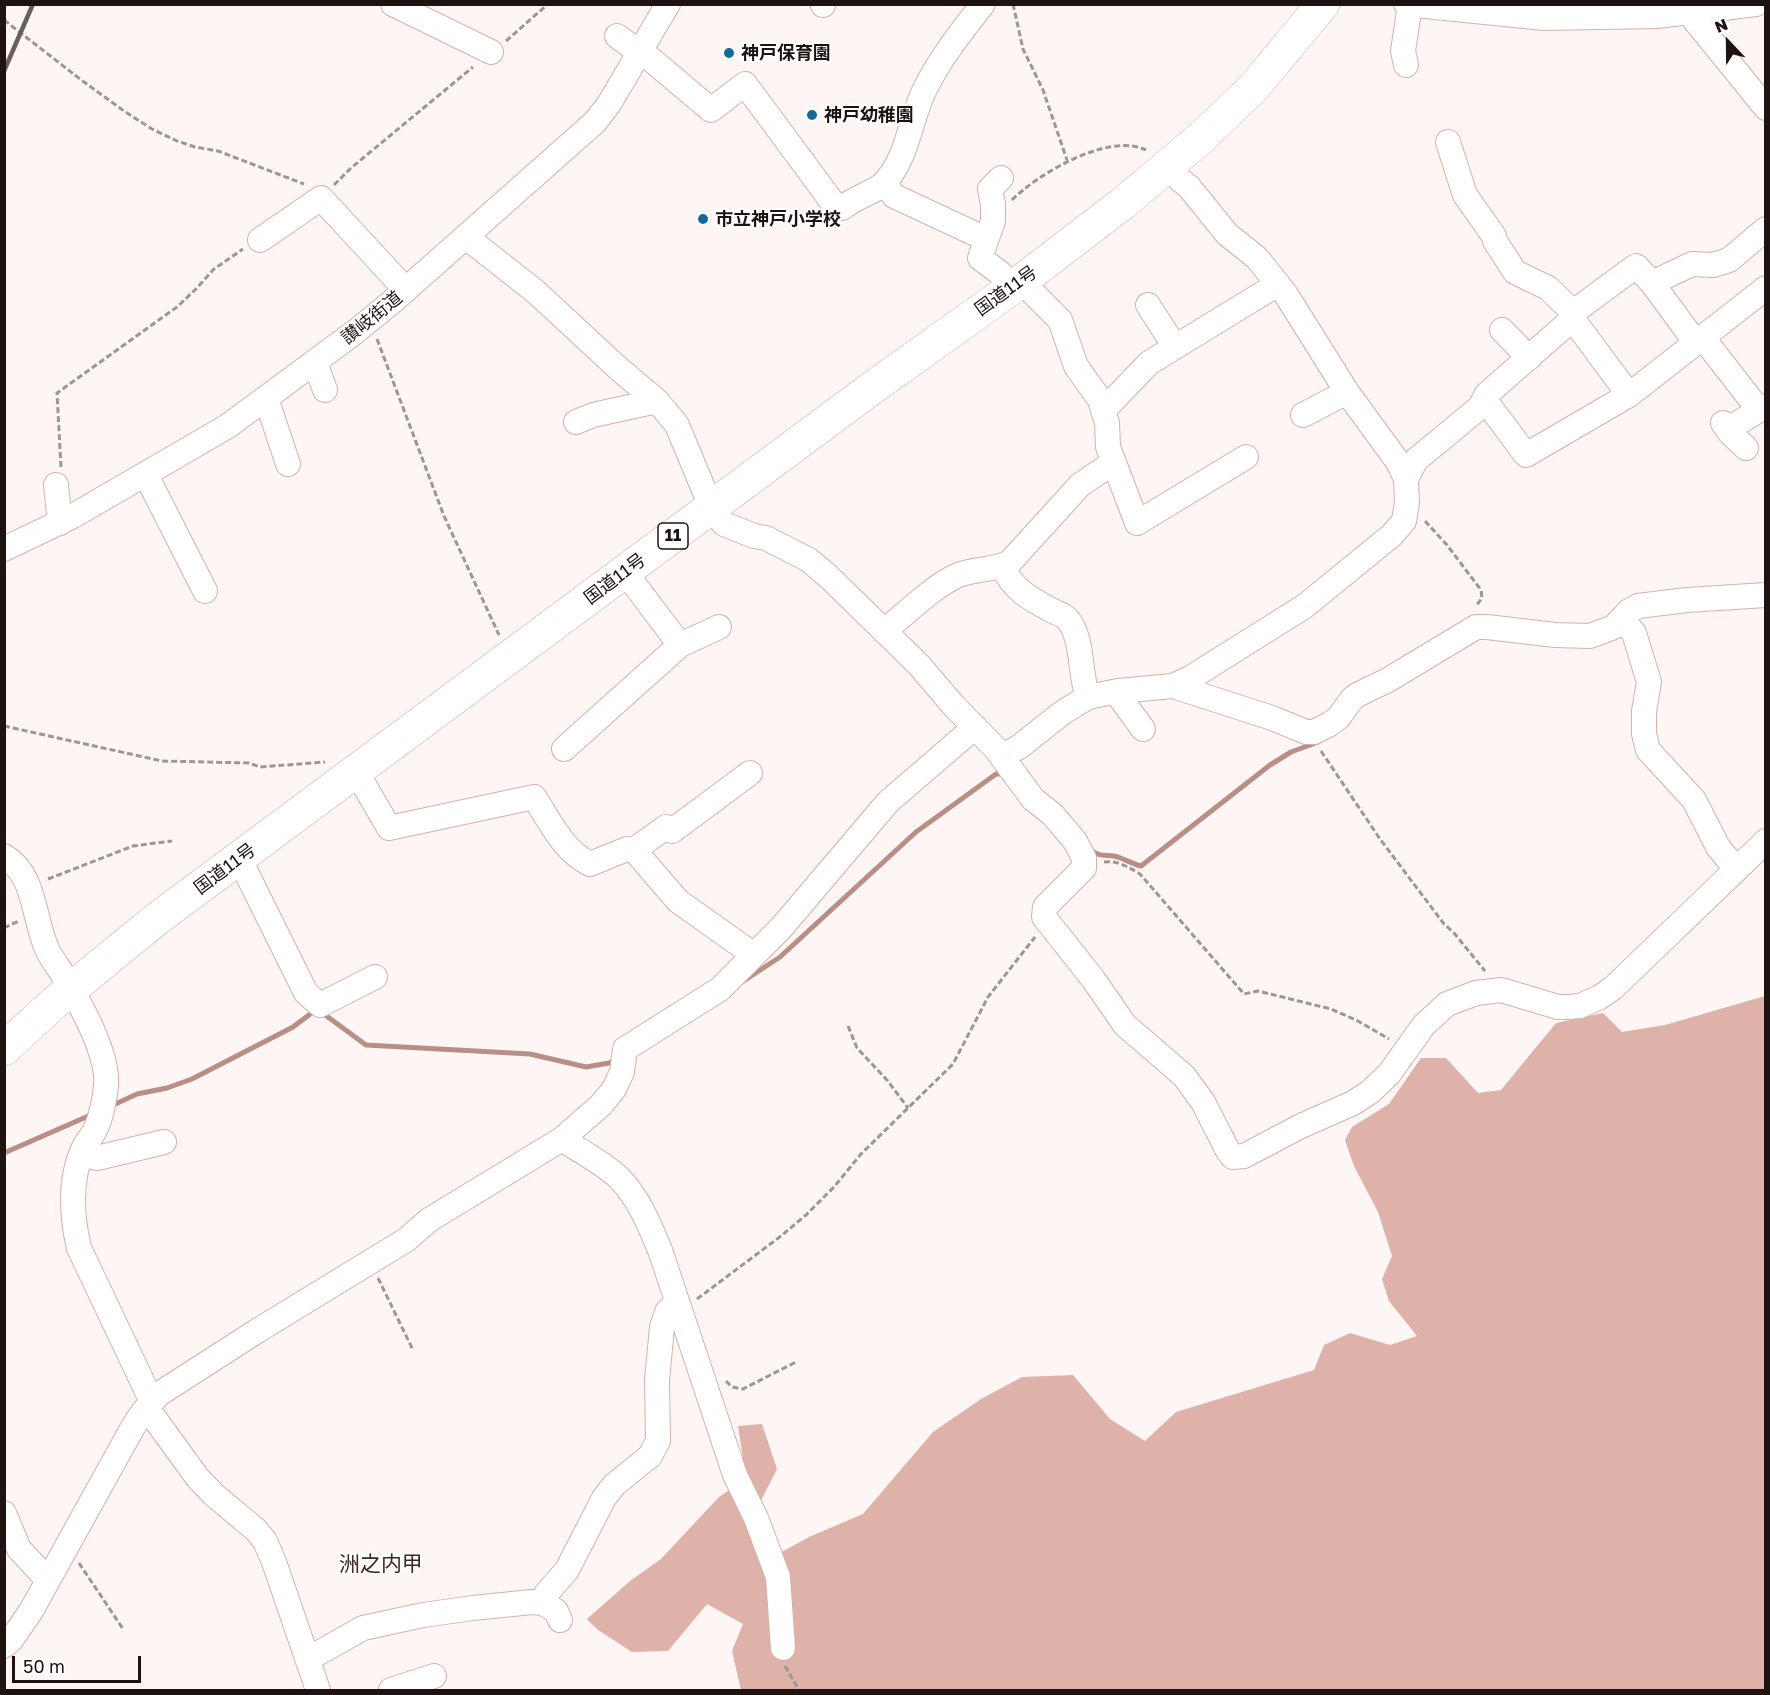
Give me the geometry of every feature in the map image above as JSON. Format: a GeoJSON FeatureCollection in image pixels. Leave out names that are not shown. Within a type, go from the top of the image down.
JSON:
{"type":"FeatureCollection","features":[{"type":"Feature","properties":{"kind":"highway","name":"国道11号"},"geometry":{"type":"LineString","coordinates":[[4,1049],[70,990],[158,918],[872,388],[1017,284],[1166,168],[1254,87],[1323,4]]}},
{"type":"Feature","properties":{"kind":"street"},"geometry":{"type":"LineString","coordinates":[[393,4],[492,52]]}},
{"type":"Feature","properties":{"kind":"street","name":"讃岐街道"},"geometry":{"type":"LineString","coordinates":[[4,549],[60,523],[228,426],[370,321],[595,122],[609,104],[668,4]]}},
{"type":"Feature","properties":{"kind":"street"},"geometry":{"type":"LineString","coordinates":[[617,36],[640,51],[711,110],[745,84],[836,207],[842,208],[851,200],[884,184],[901,156],[923,93],[957,36],[983,4]]}},
{"type":"Feature","properties":{"kind":"street"},"geometry":{"type":"LineString","coordinates":[[1406,65],[1403,51],[1408,5],[1544,18],[1756,4]]}},
{"type":"Feature","properties":{"kind":"street"},"geometry":{"type":"LineString","coordinates":[[1673,11],[1766,108]]}},
{"type":"Feature","properties":{"kind":"street"},"geometry":{"type":"LineString","coordinates":[[1448,142],[1466,195],[1515,272],[1548,288],[1573,315],[1629,396]]}},
{"type":"Feature","properties":{"kind":"street"},"geometry":{"type":"LineString","coordinates":[[1166,168],[1189,187],[1227,234],[1257,258],[1278,284],[1347,392],[1398,462],[1406,479],[1404,521],[1392,535],[1305,606],[1173,686]]}},
{"type":"Feature","properties":{"kind":"street"},"geometry":{"type":"LineString","coordinates":[[1000,178],[990,189],[993,204],[989,230],[980,258],[1017,284],[1060,320],[1076,366],[1100,400],[1107,423],[1108,447],[1137,523],[1246,457]]}},
{"type":"Feature","properties":{"kind":"street"},"geometry":{"type":"LineString","coordinates":[[884,184],[894,196],[989,230]]}},
{"type":"Feature","properties":{"kind":"street"},"geometry":{"type":"LineString","coordinates":[[260,240],[321,198],[406,290]]}},
{"type":"Feature","properties":{"kind":"street"},"geometry":{"type":"LineString","coordinates":[[1652,284],[1692,264],[1713,265],[1729,260],[1766,229]]}},
{"type":"Feature","properties":{"kind":"street"},"geometry":{"type":"LineString","coordinates":[[466,237],[536,292],[657,401],[677,425],[711,507],[724,524],[754,536],[766,538],[809,560],[919,665],[953,705],[1002,756],[1033,799],[1053,815],[1075,841],[1084,858],[1084,868],[1045,907],[1044,917],[1093,979],[1125,1025],[1184,1076],[1203,1102],[1233,1157],[1244,1156],[1370,1092],[1389,1074],[1424,1025],[1447,1004],[1476,993],[1502,990],[1557,1007],[1580,1006],[1600,997],[1613,988],[1766,841]]}},
{"type":"Feature","properties":{"kind":"street"},"geometry":{"type":"LineString","coordinates":[[1406,479],[1416,460],[1480,407],[1487,394],[1529,358],[1573,315],[1636,266],[1699,340],[1762,408],[1726,426],[1746,448]]}},
{"type":"Feature","properties":{"kind":"street"},"geometry":{"type":"LineString","coordinates":[[1103,411],[1149,363],[1278,284]]}},
{"type":"Feature","properties":{"kind":"street"},"geometry":{"type":"LineString","coordinates":[[1483,402],[1491,408],[1526,454],[1629,396],[1766,288]]}},
{"type":"Feature","properties":{"kind":"street"},"geometry":{"type":"LineString","coordinates":[[1148,305],[1175,347]]}},
{"type":"Feature","properties":{"kind":"street"},"geometry":{"type":"LineString","coordinates":[[1502,330],[1529,358]]}},
{"type":"Feature","properties":{"kind":"street"},"geometry":{"type":"LineString","coordinates":[[315,362],[325,390]]}},
{"type":"Feature","properties":{"kind":"street"},"geometry":{"type":"LineString","coordinates":[[1303,415],[1347,392]]}},
{"type":"Feature","properties":{"kind":"street"},"geometry":{"type":"LineString","coordinates":[[266,398],[288,464]]}},
{"type":"Feature","properties":{"kind":"street"},"geometry":{"type":"LineString","coordinates":[[576,422],[593,415],[657,401]]}},
{"type":"Feature","properties":{"kind":"street"},"geometry":{"type":"LineString","coordinates":[[884,630],[957,576],[976,570],[1003,566],[1010,562],[1080,485],[1114,462]]}},
{"type":"Feature","properties":{"kind":"street"},"geometry":{"type":"LineString","coordinates":[[146,474],[205,591]]}},
{"type":"Feature","properties":{"kind":"street"},"geometry":{"type":"LineString","coordinates":[[56,485],[60,523]]}},
{"type":"Feature","properties":{"kind":"street"},"geometry":{"type":"LineString","coordinates":[[1003,566],[1007,578],[1027,597],[1068,619],[1074,631],[1084,687],[1088,697]]}},
{"type":"Feature","properties":{"kind":"street"},"geometry":{"type":"LineString","coordinates":[[625,572],[680,645]]}},
{"type":"Feature","properties":{"kind":"street"},"geometry":{"type":"LineString","coordinates":[[1002,756],[1019,747],[1062,713],[1088,697],[1118,691],[1173,686],[1272,718],[1306,732],[1314,732],[1340,717],[1357,695],[1388,680],[1476,627],[1590,636],[1614,627],[1629,610],[1648,603],[1766,595]]}},
{"type":"Feature","properties":{"kind":"street"},"geometry":{"type":"LineString","coordinates":[[1622,619],[1634,633],[1649,682],[1644,711],[1644,734],[1648,750],[1694,800],[1718,847],[1736,869]]}},
{"type":"Feature","properties":{"kind":"street"},"geometry":{"type":"LineString","coordinates":[[564,750],[633,699],[680,645],[720,629]]}},
{"type":"Feature","properties":{"kind":"street"},"geometry":{"type":"LineString","coordinates":[[1118,691],[1121,699],[1143,729]]}},
{"type":"Feature","properties":{"kind":"street"},"geometry":{"type":"LineString","coordinates":[[4,1646],[11,1640],[31,1611],[133,1427],[159,1395],[257,1331],[406,1240],[429,1220],[562,1139],[601,1105],[614,1089],[622,1072],[625,1049],[720,989],[781,928],[888,802],[975,727]]}},
{"type":"Feature","properties":{"kind":"street"},"geometry":{"type":"LineString","coordinates":[[356,771],[389,828],[534,798],[567,847],[578,858],[590,864],[627,849],[634,850],[678,901],[754,955]]}},
{"type":"Feature","properties":{"kind":"street"},"geometry":{"type":"LineString","coordinates":[[634,850],[666,827],[672,831],[750,773]]}},
{"type":"Feature","properties":{"kind":"street"},"geometry":{"type":"LineString","coordinates":[[4,856],[21,871],[30,886],[47,950],[93,1032],[104,1061],[106,1083],[96,1129],[81,1155],[72,1197],[73,1222],[79,1248],[149,1405],[197,1477],[213,1494],[256,1530],[264,1541],[274,1562],[310,1678],[363,1628],[423,1615],[473,1608],[552,1611],[546,1594],[567,1570],[604,1498],[614,1485],[650,1456],[658,1441],[657,1380],[662,1327],[667,1312],[679,1306]]}},
{"type":"Feature","properties":{"kind":"street"},"geometry":{"type":"LineString","coordinates":[[240,858],[306,993],[320,1005],[375,977]]}},
{"type":"Feature","properties":{"kind":"street"},"geometry":{"type":"LineString","coordinates":[[562,1139],[617,1176],[646,1217],[660,1250],[735,1475],[756,1518],[778,1577],[783,1648]]}},
{"type":"Feature","properties":{"kind":"street"},"geometry":{"type":"LineString","coordinates":[[81,1155],[97,1158],[164,1142]]}},
{"type":"Feature","properties":{"kind":"street"},"geometry":{"type":"LineString","coordinates":[[4,1513],[19,1548],[48,1580]]}},
{"type":"Feature","properties":{"kind":"street"},"geometry":{"type":"LineString","coordinates":[[391,1690],[434,1677]]}},
{"type":"Feature","properties":{"kind":"path"},"geometry":{"type":"LineString","coordinates":[[4,20],[80,79],[152,129],[177,141],[218,151],[308,186],[321,198],[351,168],[548,4]]}},
{"type":"Feature","properties":{"kind":"path"},"geometry":{"type":"LineString","coordinates":[[1013,4],[1023,49],[1042,90],[1067,160]]}},
{"type":"Feature","properties":{"kind":"path"},"geometry":{"type":"LineString","coordinates":[[989,230],[1018,194],[1067,160],[1122,145],[1148,152],[1166,168]]}},
{"type":"Feature","properties":{"kind":"path"},"geometry":{"type":"LineString","coordinates":[[56,485],[62,479],[57,393],[177,307],[214,268],[260,240]]}},
{"type":"Feature","properties":{"kind":"path"},"geometry":{"type":"LineString","coordinates":[[370,321],[444,516],[510,657]]}},
{"type":"Feature","properties":{"kind":"path"},"geometry":{"type":"LineString","coordinates":[[1406,512],[1420,515],[1447,545],[1481,590],[1482,598],[1477,603],[1475,612],[1476,627]]}},
{"type":"Feature","properties":{"kind":"path"},"geometry":{"type":"LineString","coordinates":[[4,726],[162,761],[249,763],[260,767],[350,761],[356,771]]}},
{"type":"Feature","properties":{"kind":"path"},"geometry":{"type":"LineString","coordinates":[[1314,732],[1320,748],[1380,839],[1444,924],[1502,990]]}},
{"type":"Feature","properties":{"kind":"path"},"geometry":{"type":"LineString","coordinates":[[30,886],[133,846],[172,841]]}},
{"type":"Feature","properties":{"kind":"path"},"geometry":{"type":"LineString","coordinates":[[1084,864],[1110,861],[1120,863],[1140,874],[1244,994],[1258,991],[1331,1009],[1397,1042],[1410,1044]]}},
{"type":"Feature","properties":{"kind":"path"},"geometry":{"type":"LineString","coordinates":[[679,1306],[781,1236],[806,1215],[834,1187],[861,1154],[953,1065],[988,997],[1048,922]]}},
{"type":"Feature","properties":{"kind":"path"},"geometry":{"type":"LineString","coordinates":[[848,1026],[857,1048],[887,1080],[908,1108]]}},
{"type":"Feature","properties":{"kind":"path"},"geometry":{"type":"LineString","coordinates":[[371,1262],[413,1350]]}},
{"type":"Feature","properties":{"kind":"path"},"geometry":{"type":"LineString","coordinates":[[723,1379],[732,1387],[743,1389],[796,1362]]}},
{"type":"Feature","properties":{"kind":"path"},"geometry":{"type":"LineString","coordinates":[[64,1552],[76,1558],[123,1629]]}},
{"type":"Feature","properties":{"kind":"path"},"geometry":{"type":"LineString","coordinates":[[783,1648],[785,1667],[799,1690]]}},
{"type":"Feature","properties":{"kind":"shaded area"},"geometry":{"type":"Polygon","coordinates":[[[1765,996],[1765,1690],[741,1690],[732,1651],[743,1624],[707,1604],[668,1651],[632,1652],[598,1630],[587,1619],[630,1581],[661,1559],[719,1497],[746,1479],[738,1426],[762,1424],[777,1469],[747,1528],[760,1564],[809,1537],[863,1514],[933,1432],[981,1399],[1022,1377],[1073,1375],[1110,1419],[1145,1441],[1176,1412],[1314,1370],[1324,1345],[1350,1333],[1390,1345],[1417,1336],[1389,1301],[1382,1279],[1392,1256],[1378,1212],[1354,1166],[1345,1140],[1352,1127],[1389,1104],[1421,1058],[1446,1058],[1478,1093],[1501,1090],[1556,1023],[1603,1013],[1622,1032],[1665,1025],[1765,996]]]}},
{"type":"Feature","properties":{"kind":"waterway"},"geometry":{"type":"LineString","coordinates":[[1090,849],[1096,854],[1118,857],[1141,866],[1270,765],[1291,752],[1318,742]]}},
{"type":"Feature","properties":{"kind":"waterway"},"geometry":{"type":"LineString","coordinates":[[742,982],[780,957],[916,832],[996,774],[1006,774]]}},
{"type":"Feature","properties":{"kind":"waterway"},"geometry":{"type":"LineString","coordinates":[[109,1107],[137,1094],[167,1088],[192,1079],[293,1027],[317,1009],[366,1045],[530,1054],[586,1067],[609,1063],[617,1059]]}},
{"type":"Feature","properties":{"kind":"waterway"},"geometry":{"type":"LineString","coordinates":[[4,1153],[93,1114]]}},
{"type":"Feature","properties":{"kind":"railway"},"geometry":{"type":"LineString","coordinates":[[4,71],[33,4]]}},
{"type":"Feature","properties":{"kind":"place","name":"神戸保育園"},"geometry":{"type":"Point","coordinates":[729,53]}},
{"type":"Feature","properties":{"kind":"place","name":"神戸幼稚園"},"geometry":{"type":"Point","coordinates":[812,115]}},
{"type":"Feature","properties":{"kind":"place","name":"市立神戸小学校"},"geometry":{"type":"Point","coordinates":[703,219]}},
{"type":"Feature","properties":{"kind":"district","name":"洲之内甲"},"geometry":{"type":"Point","coordinates":[381,1564]}}]}
